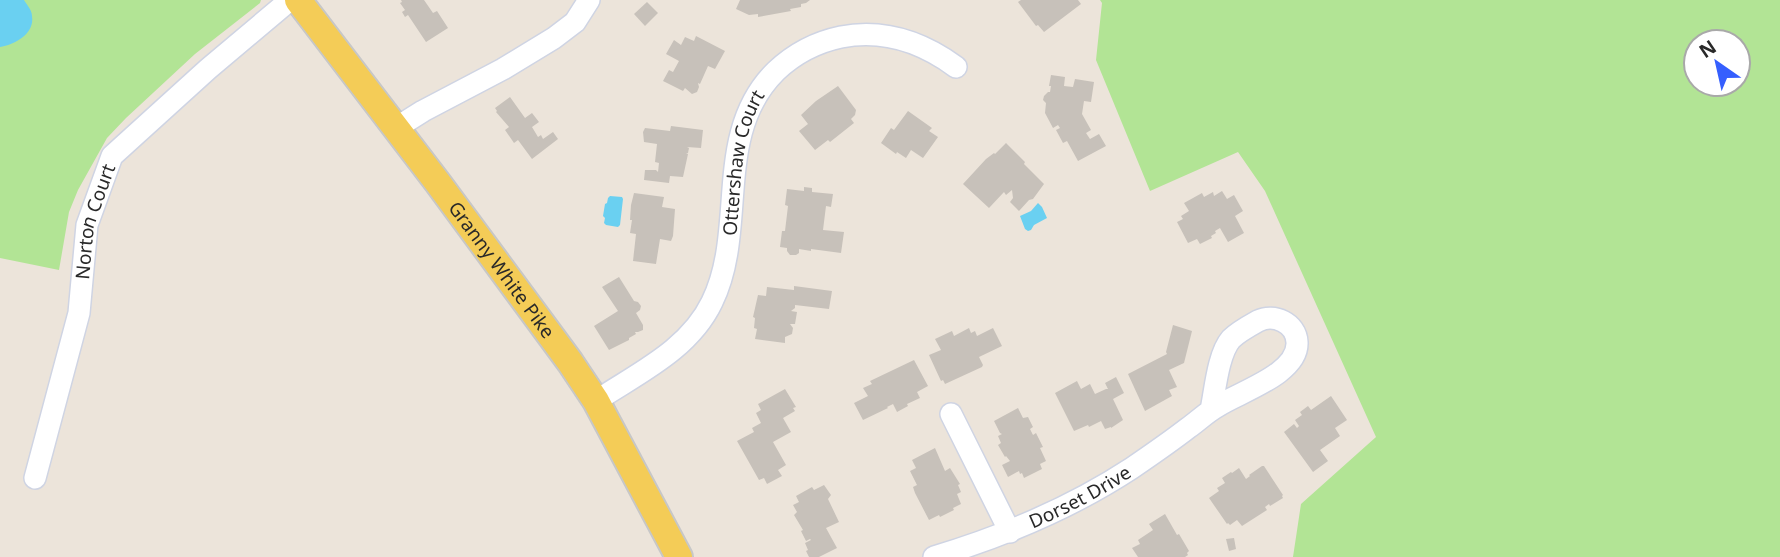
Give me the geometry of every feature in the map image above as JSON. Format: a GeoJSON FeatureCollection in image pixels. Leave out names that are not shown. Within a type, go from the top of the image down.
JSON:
{"type":"FeatureCollection","features":[{"type":"Feature","properties":{"kind":"main road","name":"Granny White Pike"},"geometry":{"type":"LineString","coordinates":[[298,0],[525,300],[596,401],[679,557]]}},
{"type":"Feature","properties":{"kind":"street","name":"Norton Court"},"geometry":{"type":"LineString","coordinates":[[34,478],[79,313],[87,225],[112,156],[208,69],[290,0]]}},
{"type":"Feature","properties":{"kind":"street"},"geometry":{"type":"LineString","coordinates":[[396,128],[554,38],[575,22],[589,0]]}},
{"type":"Feature","properties":{"kind":"street","name":"Ottershaw Court"},"geometry":{"type":"LineString","coordinates":[[596,401],[669,354],[682,343],[712,304],[723,273],[745,117],[769,78],[780,67],[820,43],[865,34],[896,38],[921,46],[956,67]]}},
{"type":"Feature","properties":{"kind":"street","name":"Dorset Drive"},"geometry":{"type":"LineString","coordinates":[[934,557],[1010,532],[1103,486],[1157,451],[1211,410],[1257,386],[1291,360],[1296,350],[1294,331],[1286,323],[1276,318],[1264,318],[1231,339],[1222,359],[1211,410]]}},
{"type":"Feature","properties":{"kind":"street"},"geometry":{"type":"LineString","coordinates":[[951,414],[1010,532]]}},
{"type":"Feature","properties":{"kind":"green space"},"geometry":{"type":"Polygon","coordinates":[[[0,0],[261,0],[195,54],[107,138],[69,212],[59,270],[0,258],[0,0]]]}},
{"type":"Feature","properties":{"kind":"green space"},"geometry":{"type":"Polygon","coordinates":[[[1100,0],[1780,0],[1780,557],[1293,557],[1301,504],[1376,437],[1265,191],[1238,152],[1150,191],[1096,60],[1102,3],[1100,0]]]}},
{"type":"Feature","properties":{"kind":"water"},"geometry":{"type":"Polygon","coordinates":[[[0,0],[24,0],[31,12],[32,22],[22,38],[0,47],[0,0]]]}},
{"type":"Feature","properties":{"kind":"water"},"geometry":{"type":"Polygon","coordinates":[[[610,196],[623,199],[618,227],[604,223],[605,204],[610,196]]]}},
{"type":"Feature","properties":{"kind":"water"},"geometry":{"type":"Polygon","coordinates":[[[1038,203],[1047,218],[1028,231],[1020,216],[1031,211],[1038,203]]]}},
{"type":"Feature","properties":{"kind":"building"},"geometry":{"type":"Polygon","coordinates":[[[401,0],[424,0],[433,13],[437,11],[448,28],[426,42],[408,15],[405,17],[402,12],[405,10],[401,0]]]}},
{"type":"Feature","properties":{"kind":"building"},"geometry":{"type":"Polygon","coordinates":[[[740,0],[810,0],[801,4],[801,7],[790,9],[791,11],[758,17],[758,14],[749,15],[736,9],[740,0]]]}},
{"type":"Feature","properties":{"kind":"building"},"geometry":{"type":"Polygon","coordinates":[[[1078,0],[1081,4],[1044,32],[1036,26],[1018,2],[1078,0]]]}},
{"type":"Feature","properties":{"kind":"building"},"geometry":{"type":"Polygon","coordinates":[[[647,2],[658,13],[645,26],[634,14],[647,2]]]}},
{"type":"Feature","properties":{"kind":"building"},"geometry":{"type":"Polygon","coordinates":[[[696,36],[725,51],[715,69],[708,66],[700,84],[698,83],[697,92],[692,94],[685,88],[683,91],[663,81],[669,70],[673,72],[679,61],[666,54],[674,40],[681,45],[685,37],[694,41],[696,36]]]}},
{"type":"Feature","properties":{"kind":"building"},"geometry":{"type":"Polygon","coordinates":[[[1051,75],[1065,77],[1064,86],[1073,87],[1075,79],[1094,82],[1091,102],[1084,101],[1082,114],[1091,130],[1086,133],[1090,139],[1099,134],[1106,146],[1078,161],[1067,141],[1063,143],[1056,130],[1060,128],[1058,125],[1053,128],[1045,113],[1046,103],[1043,100],[1050,92],[1051,75]]]}},
{"type":"Feature","properties":{"kind":"building"},"geometry":{"type":"Polygon","coordinates":[[[838,86],[856,110],[851,119],[854,123],[815,150],[799,131],[808,124],[801,115],[838,86]]]}},
{"type":"Feature","properties":{"kind":"building"},"geometry":{"type":"Polygon","coordinates":[[[510,97],[525,118],[532,113],[539,122],[532,127],[538,137],[541,135],[543,139],[553,132],[558,139],[532,159],[518,140],[514,143],[505,130],[509,127],[496,112],[495,108],[510,97]]]}},
{"type":"Feature","properties":{"kind":"building"},"geometry":{"type":"Polygon","coordinates":[[[908,111],[932,128],[929,131],[938,137],[923,158],[911,150],[906,158],[881,143],[908,111]]]}},
{"type":"Feature","properties":{"kind":"building"},"geometry":{"type":"Polygon","coordinates":[[[671,126],[703,130],[701,148],[687,147],[689,148],[683,177],[670,176],[669,183],[644,180],[645,170],[658,172],[659,163],[655,162],[657,144],[644,142],[645,128],[670,131],[671,126]]]}},
{"type":"Feature","properties":{"kind":"building"},"geometry":{"type":"Polygon","coordinates":[[[1006,143],[1044,184],[1033,199],[1019,211],[1010,202],[1013,198],[1012,190],[1006,195],[1004,192],[989,208],[963,184],[986,159],[1006,143]]]}},
{"type":"Feature","properties":{"kind":"building"},"geometry":{"type":"Polygon","coordinates":[[[804,187],[812,188],[812,192],[833,194],[831,207],[826,206],[823,230],[844,232],[841,253],[799,249],[796,255],[790,255],[787,248],[780,247],[782,231],[785,231],[787,189],[804,191],[804,187]]]}},
{"type":"Feature","properties":{"kind":"building"},"geometry":{"type":"Polygon","coordinates":[[[1222,191],[1227,199],[1234,195],[1243,211],[1235,216],[1244,233],[1228,242],[1220,228],[1212,238],[1200,244],[1197,239],[1188,243],[1177,222],[1189,211],[1184,203],[1202,193],[1204,197],[1213,192],[1214,196],[1222,191]]]}},
{"type":"Feature","properties":{"kind":"building"},"geometry":{"type":"Polygon","coordinates":[[[634,193],[664,197],[662,207],[675,209],[673,236],[671,241],[660,239],[656,264],[633,261],[636,234],[630,233],[630,220],[634,193]]]}},
{"type":"Feature","properties":{"kind":"building"},"geometry":{"type":"Polygon","coordinates":[[[619,277],[634,301],[641,306],[636,313],[643,330],[635,332],[629,340],[609,350],[594,326],[618,311],[602,287],[619,277]]]}},
{"type":"Feature","properties":{"kind":"building"},"geometry":{"type":"Polygon","coordinates":[[[794,286],[832,291],[829,309],[795,305],[791,311],[797,312],[795,324],[790,324],[793,328],[792,334],[785,337],[785,343],[755,339],[757,329],[754,328],[753,317],[758,295],[766,296],[767,287],[794,290],[794,286]]]}},
{"type":"Feature","properties":{"kind":"building"},"geometry":{"type":"Polygon","coordinates":[[[1173,325],[1192,331],[1184,363],[1169,370],[1177,387],[1169,390],[1172,396],[1145,411],[1128,374],[1167,354],[1173,325]]]}},
{"type":"Feature","properties":{"kind":"building"},"geometry":{"type":"Polygon","coordinates":[[[969,328],[971,333],[975,331],[977,336],[993,328],[1002,346],[979,357],[982,367],[945,384],[929,355],[941,350],[935,339],[952,331],[954,336],[969,328]]]}},
{"type":"Feature","properties":{"kind":"building"},"geometry":{"type":"Polygon","coordinates":[[[914,360],[928,386],[917,392],[920,398],[897,412],[893,404],[863,420],[854,403],[868,396],[863,388],[872,384],[870,381],[914,360]]]}},
{"type":"Feature","properties":{"kind":"building"},"geometry":{"type":"Polygon","coordinates":[[[1116,377],[1124,393],[1113,399],[1123,420],[1111,428],[1105,429],[1101,421],[1074,431],[1055,393],[1077,381],[1081,389],[1090,384],[1095,394],[1108,389],[1105,383],[1116,377]]]}},
{"type":"Feature","properties":{"kind":"building"},"geometry":{"type":"Polygon","coordinates":[[[785,389],[796,407],[793,408],[795,411],[783,418],[791,432],[773,442],[786,465],[778,470],[782,476],[767,484],[764,478],[759,480],[737,441],[754,432],[752,428],[761,423],[756,413],[761,410],[758,404],[785,389]]]}},
{"type":"Feature","properties":{"kind":"building"},"geometry":{"type":"Polygon","coordinates":[[[1331,396],[1347,420],[1335,428],[1340,436],[1320,450],[1328,461],[1313,472],[1284,432],[1294,424],[1297,428],[1299,426],[1295,420],[1302,415],[1300,412],[1308,406],[1311,410],[1331,396]]]}},
{"type":"Feature","properties":{"kind":"building"},"geometry":{"type":"Polygon","coordinates":[[[1018,408],[1023,418],[1028,417],[1033,427],[1030,429],[1033,435],[1036,433],[1043,447],[1040,448],[1046,461],[1040,464],[1042,469],[1024,478],[1019,471],[1008,477],[1002,465],[1010,461],[998,445],[1001,443],[998,436],[1002,434],[994,421],[1018,408]]]}},
{"type":"Feature","properties":{"kind":"building"},"geometry":{"type":"Polygon","coordinates":[[[935,448],[945,471],[950,468],[960,484],[958,485],[961,492],[957,494],[961,504],[940,517],[939,515],[929,520],[915,493],[913,487],[917,485],[910,471],[916,468],[912,460],[935,448]]]}},
{"type":"Feature","properties":{"kind":"building"},"geometry":{"type":"Polygon","coordinates":[[[1262,466],[1283,498],[1270,506],[1269,504],[1265,507],[1267,510],[1242,526],[1237,520],[1227,524],[1209,498],[1219,491],[1217,488],[1225,483],[1222,478],[1231,472],[1239,468],[1246,479],[1262,466]]]}},
{"type":"Feature","properties":{"kind":"building"},"geometry":{"type":"Polygon","coordinates":[[[824,485],[831,495],[828,499],[839,522],[826,528],[837,548],[819,557],[809,557],[805,543],[811,540],[806,541],[794,515],[797,512],[793,505],[799,502],[796,496],[812,487],[814,490],[824,485]]]}},
{"type":"Feature","properties":{"kind":"building"},"geometry":{"type":"Polygon","coordinates":[[[1165,514],[1189,551],[1188,555],[1138,557],[1132,548],[1140,544],[1138,540],[1153,530],[1149,524],[1165,514]]]}},
{"type":"Feature","properties":{"kind":"building"},"geometry":{"type":"Polygon","coordinates":[[[1234,538],[1236,549],[1229,551],[1226,539],[1234,538]]]}}]}
